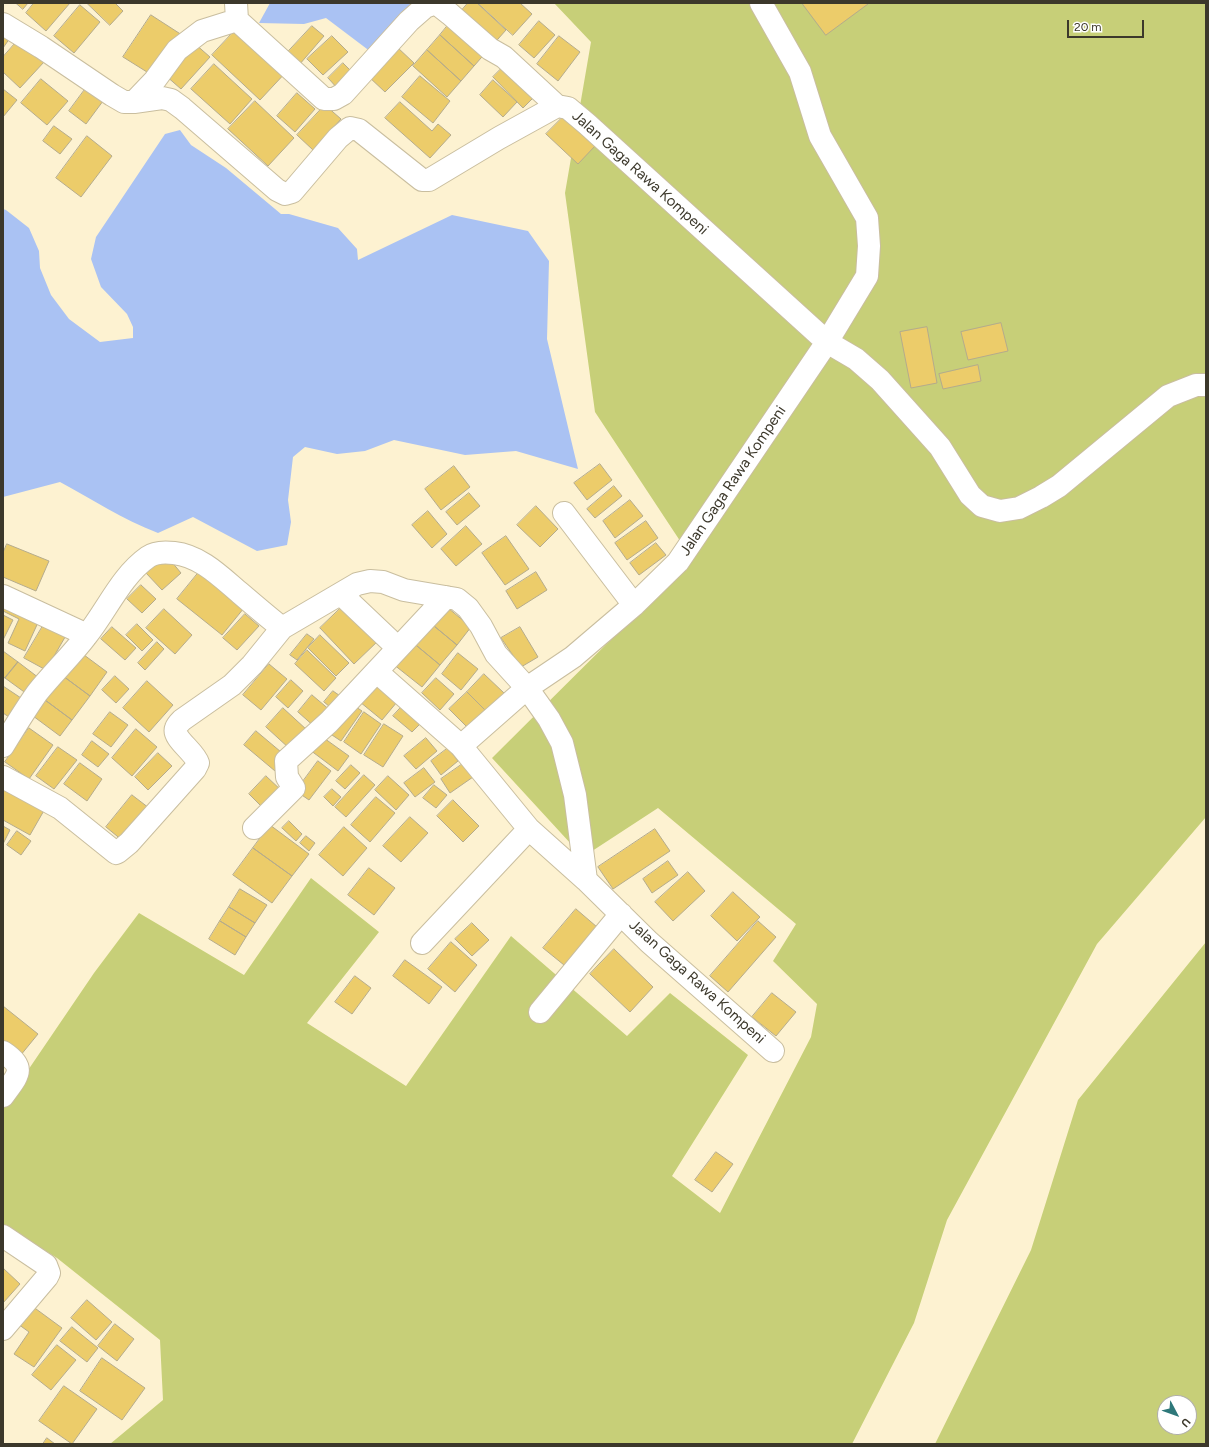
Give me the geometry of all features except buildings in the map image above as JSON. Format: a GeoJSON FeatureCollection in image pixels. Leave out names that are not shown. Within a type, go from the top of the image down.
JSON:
{"type":"FeatureCollection","features":[{"type":"Feature","properties":{"kind":"street"},"geometry":{"type":"LineString","coordinates":[[761,3],[800,72],[820,136],[867,218],[869,246],[867,276],[827,342],[856,359],[880,380],[940,447],[970,495],[982,506],[1000,511],[1018,508],[1041,497],[1059,486],[1168,396],[1196,384],[1206,385]]}},
{"type":"Feature","properties":{"kind":"street"},"geometry":{"type":"LineString","coordinates":[[134,102],[155,80],[177,50],[202,31],[236,11],[324,99],[334,99],[343,94],[410,21],[425,7],[436,4],[450,14],[490,49],[504,57],[557,106]]}},
{"type":"Feature","properties":{"kind":"street","name":"Jalan Gaga Rawa Kompeni"},"geometry":{"type":"LineString","coordinates":[[3,24],[41,47],[124,102],[162,98],[171,100],[277,190],[285,194],[292,192],[338,138],[350,128],[359,130],[422,180],[429,180],[499,138],[557,106],[568,108],[827,342],[678,562],[634,605],[573,657],[527,688],[461,746]]}},
{"type":"Feature","properties":{"kind":"street"},"geometry":{"type":"LineString","coordinates":[[564,513],[634,605]]}},
{"type":"Feature","properties":{"kind":"street"},"geometry":{"type":"LineString","coordinates":[[3,746],[14,726],[38,692],[87,635],[123,582],[149,555],[158,553],[175,553],[190,556],[201,562],[219,575],[282,628]]}},
{"type":"Feature","properties":{"kind":"street"},"geometry":{"type":"LineString","coordinates":[[3,777],[60,808],[116,853],[118,852],[128,843],[195,769],[198,763],[196,758],[178,738],[176,733],[176,727],[182,720],[232,685],[252,665],[282,628],[357,584],[370,581],[383,582],[404,590],[456,599],[468,608],[481,626],[496,654],[527,688],[549,719],[562,743],[575,795],[586,880]]}},
{"type":"Feature","properties":{"kind":"street"},"geometry":{"type":"LineString","coordinates":[[341,594],[398,648]]}},
{"type":"Feature","properties":{"kind":"street"},"geometry":{"type":"LineString","coordinates":[[3,596],[87,635]]}},
{"type":"Feature","properties":{"kind":"street"},"geometry":{"type":"LineString","coordinates":[[254,828],[294,788],[287,777],[286,761],[329,722],[446,597]]}},
{"type":"Feature","properties":{"kind":"street","name":"Jalan Gaga Rawa Kompeni"},"geometry":{"type":"LineString","coordinates":[[376,672],[461,746],[529,829],[586,880],[649,942],[773,1051]]}},
{"type":"Feature","properties":{"kind":"street"},"geometry":{"type":"LineString","coordinates":[[422,943],[529,829]]}},
{"type":"Feature","properties":{"kind":"street","name":"Jalan Gaga Rawa Kompeni"},"geometry":{"type":"LineString","coordinates":[[540,1012],[621,914]]}},
{"type":"Feature","properties":{"kind":"street"},"geometry":{"type":"LineString","coordinates":[[3,1052],[11,1057],[17,1064],[18,1071],[15,1079],[3,1096]]}},
{"type":"Feature","properties":{"kind":"street"},"geometry":{"type":"LineString","coordinates":[[3,1236],[46,1265],[49,1273],[3,1329]]}},
{"type":"Feature","properties":{"kind":"green space"},"geometry":{"type":"Polygon","coordinates":[[[554,3],[1206,3],[1206,817],[1097,944],[947,1220],[914,1323],[852,1444],[110,1444],[163,1400],[160,1340],[57,1258],[3,1225],[3,1107],[94,973],[139,913],[244,975],[311,878],[379,932],[307,1023],[406,1086],[511,936],[627,1036],[670,993],[748,1055],[672,1176],[720,1213],[811,1037],[817,1004],[773,961],[796,924],[658,808],[583,857],[492,758],[692,559],[595,412],[565,193],[591,42],[554,3]]]}},
{"type":"Feature","properties":{"kind":"green space"},"geometry":{"type":"Polygon","coordinates":[[[1206,942],[1206,1444],[935,1444],[1031,1250],[1078,1100],[1206,942]]]}},
{"type":"Feature","properties":{"kind":"water"},"geometry":{"type":"Polygon","coordinates":[[[270,3],[418,3],[371,52],[326,18],[304,24],[259,23],[270,3]]]}},
{"type":"Feature","properties":{"kind":"water"},"geometry":{"type":"Polygon","coordinates":[[[180,130],[191,145],[226,168],[281,214],[289,214],[338,228],[357,249],[358,260],[452,215],[528,231],[549,261],[547,339],[578,469],[516,451],[465,455],[394,440],[365,451],[337,454],[305,447],[293,457],[288,500],[291,522],[287,545],[257,551],[193,517],[158,533],[120,515],[60,482],[3,497],[3,209],[29,228],[39,251],[40,268],[51,295],[69,319],[100,342],[133,338],[133,327],[127,314],[101,287],[91,259],[96,237],[165,134],[180,130]]]}}]}
